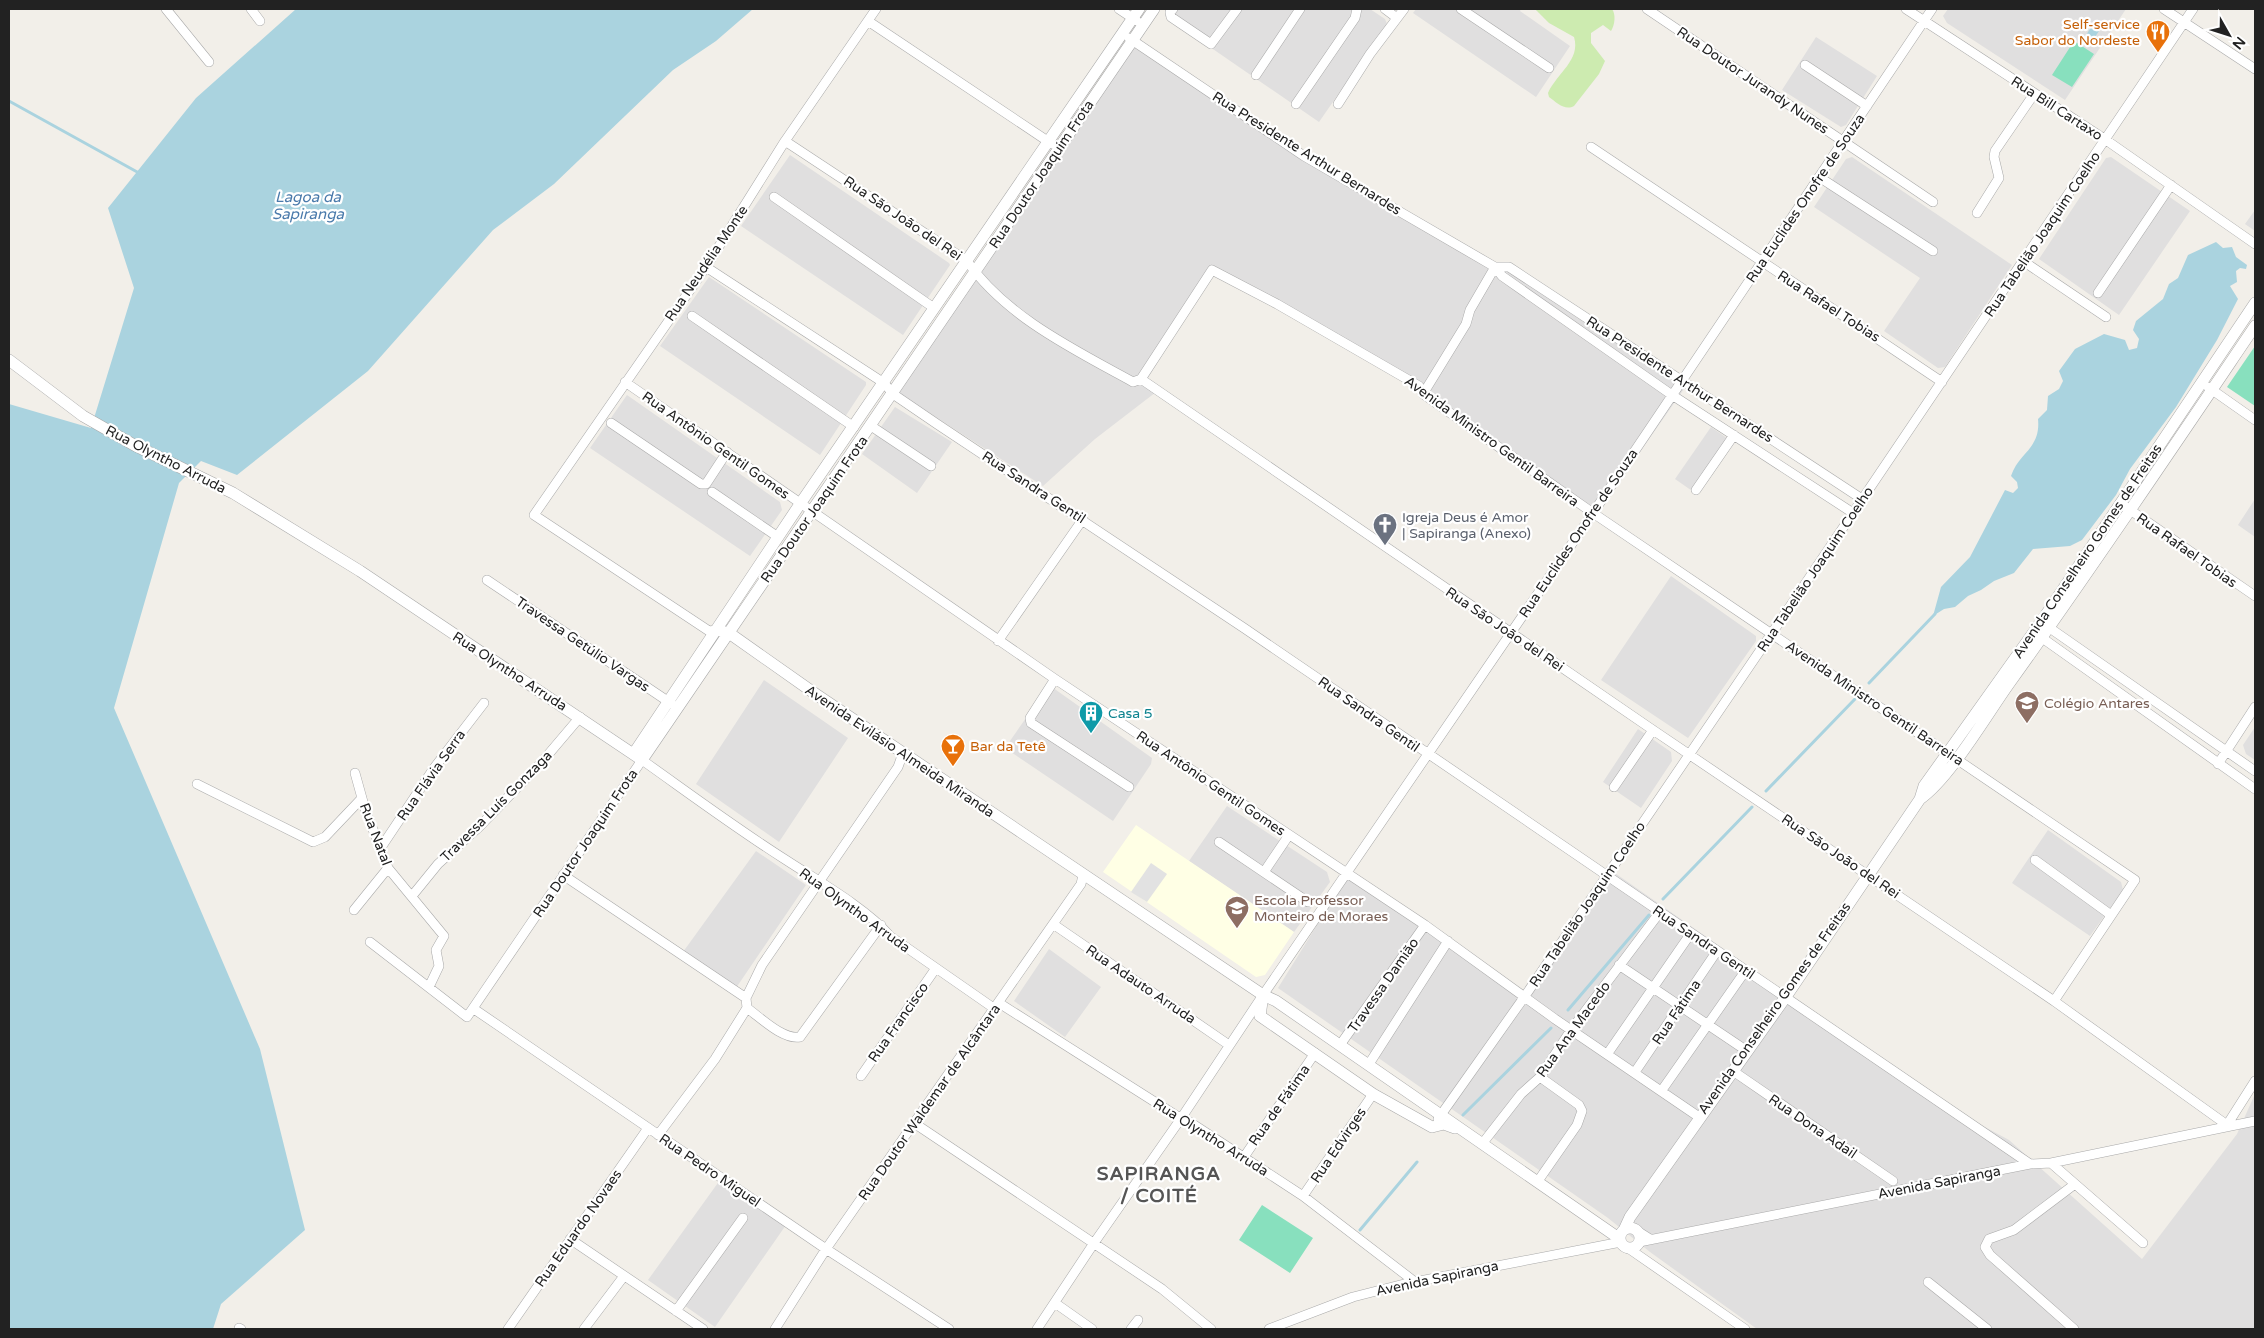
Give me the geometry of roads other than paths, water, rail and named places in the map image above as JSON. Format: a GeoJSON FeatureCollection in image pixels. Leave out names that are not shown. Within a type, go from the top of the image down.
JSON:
{"type":"FeatureCollection","features":[{"type":"Feature","properties":{"kind":"street"},"geometry":{"type":"LineString","coordinates":[[166,9],[209,62]]}},
{"type":"Feature","properties":{"kind":"street"},"geometry":{"type":"LineString","coordinates":[[251,9],[260,21]]}},
{"type":"Feature","properties":{"kind":"street","name":"Rua Neudélia Monte"},"geometry":{"type":"LineString","coordinates":[[534,515],[706,267],[786,141],[876,9]]}},
{"type":"Feature","properties":{"kind":"street"},"geometry":{"type":"LineString","coordinates":[[1119,9],[1136,14],[1143,25]]}},
{"type":"Feature","properties":{"kind":"street","name":"Rua Doutor Joaquim Frota"},"geometry":{"type":"LineString","coordinates":[[474,1009],[673,705],[717,630],[800,504],[967,261],[1154,9]]}},
{"type":"Feature","properties":{"kind":"street"},"geometry":{"type":"LineString","coordinates":[[1173,9],[1170,12],[1171,17],[1211,44],[1237,9]]}},
{"type":"Feature","properties":{"kind":"street"},"geometry":{"type":"LineString","coordinates":[[1256,75],[1300,9]]}},
{"type":"Feature","properties":{"kind":"street"},"geometry":{"type":"LineString","coordinates":[[1296,104],[1355,18],[1357,9]]}},
{"type":"Feature","properties":{"kind":"street"},"geometry":{"type":"LineString","coordinates":[[1385,9],[1398,18]]}},
{"type":"Feature","properties":{"kind":"street"},"geometry":{"type":"LineString","coordinates":[[1338,104],[1404,9]]}},
{"type":"Feature","properties":{"kind":"street"},"geometry":{"type":"LineString","coordinates":[[1461,9],[1549,68]]}},
{"type":"Feature","properties":{"kind":"street","name":"Rua Doutor Jurandy Nunes"},"geometry":{"type":"LineString","coordinates":[[1647,9],[1934,202]]}},
{"type":"Feature","properties":{"kind":"street","name":"Rua Bill Cartaxo"},"geometry":{"type":"LineString","coordinates":[[1906,9],[2106,140],[2255,244]]}},
{"type":"Feature","properties":{"kind":"street","name":"Rua Euclides Onofre de Souza"},"geometry":{"type":"LineString","coordinates":[[1037,1329],[1593,513],[1932,9]]}},
{"type":"Feature","properties":{"kind":"street"},"geometry":{"type":"LineString","coordinates":[[2164,9],[2255,69]]}},
{"type":"Feature","properties":{"kind":"street","name":"Rua Tabelião Joaquim Coelho"},"geometry":{"type":"LineString","coordinates":[[1432,1127],[1525,996],[2193,9]]}},
{"type":"Feature","properties":{"kind":"street","name":"Rua Doutor Joaquim Frota"},"geometry":{"type":"LineString","coordinates":[[673,705],[729,633],[893,394],[974,272],[1136,14]]}},
{"type":"Feature","properties":{"kind":"street"},"geometry":{"type":"LineString","coordinates":[[868,21],[1054,145]]}},
{"type":"Feature","properties":{"kind":"street","name":"Rua Presidente Arthur Bernardes"},"geometry":{"type":"LineString","coordinates":[[1122,34],[1304,156],[1495,267],[1502,276],[1672,395],[1853,513]]}},
{"type":"Feature","properties":{"kind":"street"},"geometry":{"type":"LineString","coordinates":[[1805,65],[1866,106]]}},
{"type":"Feature","properties":{"kind":"street"},"geometry":{"type":"LineString","coordinates":[[1977,213],[1999,178],[1994,156],[1995,151],[2034,94]]}},
{"type":"Feature","properties":{"kind":"street","name":"Rua São João del Rei"},"geometry":{"type":"LineString","coordinates":[[786,141],[967,261],[974,272],[1013,309],[1057,340],[1133,382],[1141,379],[1510,633],[2054,1000],[2227,1125]]}},
{"type":"Feature","properties":{"kind":"street","name":"Rua Rafael Tobias"},"geometry":{"type":"LineString","coordinates":[[1591,147],[1942,382]]}},
{"type":"Feature","properties":{"kind":"street"},"geometry":{"type":"LineString","coordinates":[[1819,177],[1933,251]]}},
{"type":"Feature","properties":{"kind":"street"},"geometry":{"type":"LineString","coordinates":[[2098,293],[2171,185]]}},
{"type":"Feature","properties":{"kind":"street"},"geometry":{"type":"LineString","coordinates":[[774,197],[934,308]]}},
{"type":"Feature","properties":{"kind":"street"},"geometry":{"type":"LineString","coordinates":[[2023,261],[2106,317]]}},
{"type":"Feature","properties":{"kind":"street","name":"Rua Sandra Gentil"},"geometry":{"type":"LineString","coordinates":[[706,267],[884,383],[893,394],[1083,519],[2030,1164]]}},
{"type":"Feature","properties":{"kind":"street"},"geometry":{"type":"LineString","coordinates":[[1423,394],[1466,324],[1470,310],[1495,267]]}},
{"type":"Feature","properties":{"kind":"street","name":"Rua Presidente Arthur Bernardes"},"geometry":{"type":"LineString","coordinates":[[1495,267],[1509,267],[1862,499]]}},
{"type":"Feature","properties":{"kind":"street","name":"Avenida Ministro Gentil Barreira"},"geometry":{"type":"LineString","coordinates":[[1141,379],[1212,270],[1277,304],[1418,386],[1423,394],[1593,513],[2134,880],[2111,915]]}},
{"type":"Feature","properties":{"kind":"street","name":"Avenida Conselheiro Gomes de Freitas"},"geometry":{"type":"LineString","coordinates":[[1631,1237],[1698,1117],[1785,998],[1920,799],[1931,790],[1952,756],[2045,625],[2125,506],[2202,382],[2255,303]]}},
{"type":"Feature","properties":{"kind":"street"},"geometry":{"type":"LineString","coordinates":[[692,316],[854,427]]}},
{"type":"Feature","properties":{"kind":"street","name":"Avenida Conselheiro Gomes de Freitas"},"geometry":{"type":"LineString","coordinates":[[2125,506],[2212,390],[2255,326]]}},
{"type":"Feature","properties":{"kind":"street","name":"Rua Olyntho Arruda"},"geometry":{"type":"LineString","coordinates":[[9,360],[83,416],[134,445],[233,493],[352,566],[580,717],[730,823],[821,883],[881,926],[890,936],[936,968],[1177,1116],[1182,1117],[1303,1196],[1415,1282]]}},
{"type":"Feature","properties":{"kind":"street","name":"Rua Antônio Gentil Gomes"},"geometry":{"type":"LineString","coordinates":[[625,382],[998,641],[1425,925],[1571,1030],[1608,1053],[1698,1117]]}},
{"type":"Feature","properties":{"kind":"street"},"geometry":{"type":"LineString","coordinates":[[2202,382],[2255,420]]}},
{"type":"Feature","properties":{"kind":"street"},"geometry":{"type":"LineString","coordinates":[[611,423],[701,484],[706,484],[726,452]]}},
{"type":"Feature","properties":{"kind":"street"},"geometry":{"type":"LineString","coordinates":[[871,426],[931,466]]}},
{"type":"Feature","properties":{"kind":"street"},"geometry":{"type":"LineString","coordinates":[[1696,490],[1734,435]]}},
{"type":"Feature","properties":{"kind":"street"},"geometry":{"type":"LineString","coordinates":[[712,492],[778,537]]}},
{"type":"Feature","properties":{"kind":"street","name":"Rua Rafael Tobias"},"geometry":{"type":"LineString","coordinates":[[2125,506],[2255,596]]}},
{"type":"Feature","properties":{"kind":"street","name":"Avenida Evilásio Almeida Miranda"},"geometry":{"type":"LineString","coordinates":[[534,515],[709,631],[717,630],[729,633],[1083,875],[1369,1064],[1442,1114],[1461,1131]]}},
{"type":"Feature","properties":{"kind":"street"},"geometry":{"type":"LineString","coordinates":[[998,641],[1083,519]]}},
{"type":"Feature","properties":{"kind":"street","name":"Travessa Getúlio Vargas"},"geometry":{"type":"LineString","coordinates":[[487,580],[673,705]]}},
{"type":"Feature","properties":{"kind":"street"},"geometry":{"type":"LineString","coordinates":[[2045,625],[2225,752],[2255,771]]}},
{"type":"Feature","properties":{"kind":"street"},"geometry":{"type":"LineString","coordinates":[[2038,635],[2255,789]]}},
{"type":"Feature","properties":{"kind":"street"},"geometry":{"type":"LineString","coordinates":[[1055,679],[1030,718],[1031,723],[1129,787]]}},
{"type":"Feature","properties":{"kind":"street","name":"Rua Flávia Serra"},"geometry":{"type":"LineString","coordinates":[[380,849],[434,768],[484,703]]}},
{"type":"Feature","properties":{"kind":"street"},"geometry":{"type":"LineString","coordinates":[[2218,764],[2255,707]]}},
{"type":"Feature","properties":{"kind":"street","name":"Travessa Luís Gonzaga"},"geometry":{"type":"LineString","coordinates":[[412,896],[438,864],[479,827],[541,763],[580,717]]}},
{"type":"Feature","properties":{"kind":"street"},"geometry":{"type":"LineString","coordinates":[[1614,787],[1653,730]]}},
{"type":"Feature","properties":{"kind":"street"},"geometry":{"type":"LineString","coordinates":[[658,1135],[715,1059],[747,1008],[746,998],[762,965],[821,883],[898,767],[903,753]]}},
{"type":"Feature","properties":{"kind":"street","name":"Rua Natal"},"geometry":{"type":"LineString","coordinates":[[355,773],[362,798],[388,868],[444,936],[436,950],[439,966],[428,987]]}},
{"type":"Feature","properties":{"kind":"street"},"geometry":{"type":"LineString","coordinates":[[197,784],[313,842],[325,837],[362,798]]}},
{"type":"Feature","properties":{"kind":"street"},"geometry":{"type":"LineString","coordinates":[[1264,872],[1289,835]]}},
{"type":"Feature","properties":{"kind":"street"},"geometry":{"type":"LineString","coordinates":[[1219,842],[1308,902]]}},
{"type":"Feature","properties":{"kind":"street"},"geometry":{"type":"LineString","coordinates":[[2035,860],[2111,915],[2054,1000]]}},
{"type":"Feature","properties":{"kind":"street"},"geometry":{"type":"LineString","coordinates":[[354,910],[388,868]]}},
{"type":"Feature","properties":{"kind":"street"},"geometry":{"type":"LineString","coordinates":[[563,875],[746,998]]}},
{"type":"Feature","properties":{"kind":"street","name":"Rua Doutor Waldemar de Alcântara"},"geometry":{"type":"LineString","coordinates":[[775,1329],[826,1249],[1081,884],[1083,875]]}},
{"type":"Feature","properties":{"kind":"street","name":"Rua Ana Macedo"},"geometry":{"type":"LineString","coordinates":[[1482,1144],[1521,1094],[1540,1077],[1571,1030],[1660,912]]}},
{"type":"Feature","properties":{"kind":"street","name":"Rua Adauto Arruda"},"geometry":{"type":"LineString","coordinates":[[1053,924],[1230,1045]]}},
{"type":"Feature","properties":{"kind":"street","name":"Travessa Damião"},"geometry":{"type":"LineString","coordinates":[[1340,1045],[1425,925]]}},
{"type":"Feature","properties":{"kind":"street"},"geometry":{"type":"LineString","coordinates":[[747,1008],[784,1034],[795,1038],[800,1037],[881,926]]}},
{"type":"Feature","properties":{"kind":"street"},"geometry":{"type":"LineString","coordinates":[[1608,1053],[1691,933]]}},
{"type":"Feature","properties":{"kind":"street"},"geometry":{"type":"LineString","coordinates":[[1369,1064],[1448,941]]}},
{"type":"Feature","properties":{"kind":"street"},"geometry":{"type":"LineString","coordinates":[[370,942],[467,1017],[474,1009]]}},
{"type":"Feature","properties":{"kind":"street","name":"Rua Fátima"},"geometry":{"type":"LineString","coordinates":[[1635,1072],[1717,951]]}},
{"type":"Feature","properties":{"kind":"street"},"geometry":{"type":"LineString","coordinates":[[1619,965],[1747,1051]]}},
{"type":"Feature","properties":{"kind":"street","name":"Rua Francisco"},"geometry":{"type":"LineString","coordinates":[[861,1076],[936,968]]}},
{"type":"Feature","properties":{"kind":"street"},"geometry":{"type":"LineString","coordinates":[[1662,1090],[1746,970]]}},
{"type":"Feature","properties":{"kind":"street","name":"Avenida Evilásio Almeida Miranda"},"geometry":{"type":"LineString","coordinates":[[1263,995],[1260,1016],[1373,1094],[1432,1127],[1444,1124],[1461,1131],[1608,1228],[1631,1237]]}},
{"type":"Feature","properties":{"kind":"street","name":"Rua Pedro Miguel"},"geometry":{"type":"LineString","coordinates":[[474,1009],[826,1249],[949,1329]]}},
{"type":"Feature","properties":{"kind":"street","name":"Rua de Fátima"},"geometry":{"type":"LineString","coordinates":[[1244,1157],[1315,1053]]}},
{"type":"Feature","properties":{"kind":"street","name":"Rua Dona Adail"},"geometry":{"type":"LineString","coordinates":[[1733,1071],[1894,1181]]}},
{"type":"Feature","properties":{"kind":"street"},"geometry":{"type":"LineString","coordinates":[[1538,1181],[1577,1125],[1582,1111],[1579,1105],[1540,1077]]}},
{"type":"Feature","properties":{"kind":"street"},"geometry":{"type":"LineString","coordinates":[[2227,1125],[2255,1082]]}},
{"type":"Feature","properties":{"kind":"street","name":"Rua Edvirges"},"geometry":{"type":"LineString","coordinates":[[1303,1196],[1373,1094]]}},
{"type":"Feature","properties":{"kind":"street","name":"Avenida Sapiranga"},"geometry":{"type":"LineString","coordinates":[[1269,1329],[1353,1297],[1415,1282],[1631,1237],[2030,1164],[2051,1163],[2255,1120]]}},
{"type":"Feature","properties":{"kind":"street"},"geometry":{"type":"LineString","coordinates":[[914,1123],[1162,1289],[1211,1329]]}},
{"type":"Feature","properties":{"kind":"street","name":"Rua Eduardo Novaes"},"geometry":{"type":"LineString","coordinates":[[508,1329],[648,1128]]}},
{"type":"Feature","properties":{"kind":"street"},"geometry":{"type":"LineString","coordinates":[[2051,1163],[2143,1244]]}},
{"type":"Feature","properties":{"kind":"street"},"geometry":{"type":"LineString","coordinates":[[2074,1329],[1990,1255],[1985,1247],[1988,1239],[2014,1230],[2075,1184]]}},
{"type":"Feature","properties":{"kind":"street"},"geometry":{"type":"LineString","coordinates":[[676,1311],[742,1218]]}},
{"type":"Feature","properties":{"kind":"street"},"geometry":{"type":"LineString","coordinates":[[1631,1237],[1644,1257],[1745,1329]]}},
{"type":"Feature","properties":{"kind":"street"},"geometry":{"type":"LineString","coordinates":[[570,1239],[703,1329]]}},
{"type":"Feature","properties":{"kind":"street"},"geometry":{"type":"LineString","coordinates":[[584,1329],[624,1276]]}},
{"type":"Feature","properties":{"kind":"street"},"geometry":{"type":"LineString","coordinates":[[1928,1282],[1987,1329]]}},
{"type":"Feature","properties":{"kind":"street"},"geometry":{"type":"LineString","coordinates":[[1055,1303],[1092,1329]]}},
{"type":"Feature","properties":{"kind":"street"},"geometry":{"type":"LineString","coordinates":[[1131,1329],[1138,1320]]}},
{"type":"Feature","properties":{"kind":"water","name":"Lagoa da Sapiranga"},"geometry":{"type":"Polygon","coordinates":[[[296,9],[753,9],[716,41],[673,70],[554,184],[493,230],[368,371],[237,475],[201,461],[179,483],[114,708],[260,1049],[305,1230],[221,1304],[213,1329],[9,1329],[9,404],[91,428],[134,288],[108,208],[196,98],[296,9]]]}},
{"type":"Feature","properties":{"kind":"water"},"geometry":{"type":"Polygon","coordinates":[[[2092,26],[2099,31],[2089,46],[2082,41],[2092,26]]]}},
{"type":"Feature","properties":{"kind":"water"},"geometry":{"type":"Polygon","coordinates":[[[2216,242],[2223,248],[2232,247],[2236,257],[2247,265],[2246,269],[2240,268],[2236,271],[2237,282],[2230,286],[2238,299],[2217,340],[2176,407],[2130,469],[2116,495],[2082,540],[2070,546],[2033,549],[2014,573],[1994,581],[1968,596],[1955,607],[1944,609],[1933,616],[1941,587],[1970,557],[2005,490],[2013,493],[2018,488],[2017,482],[2011,476],[2019,461],[2033,444],[2038,429],[2038,419],[2047,410],[2048,396],[2059,389],[2063,381],[2059,371],[2075,349],[2104,334],[2125,340],[2129,350],[2137,348],[2139,339],[2133,330],[2136,321],[2163,299],[2169,284],[2178,278],[2188,255],[2216,242]]]}},
{"type":"Feature","properties":{"kind":"waterway"},"geometry":{"type":"LineString","coordinates":[[9,101],[139,173]]}},
{"type":"Feature","properties":{"kind":"waterway"},"geometry":{"type":"LineString","coordinates":[[1869,683],[1935,614]]}},
{"type":"Feature","properties":{"kind":"waterway"},"geometry":{"type":"LineString","coordinates":[[1766,791],[1855,699]]}},
{"type":"Feature","properties":{"kind":"waterway"},"geometry":{"type":"LineString","coordinates":[[1663,899],[1752,807]]}},
{"type":"Feature","properties":{"kind":"waterway"},"geometry":{"type":"LineString","coordinates":[[1568,1010],[1649,915]]}},
{"type":"Feature","properties":{"kind":"waterway"},"geometry":{"type":"LineString","coordinates":[[1463,1115],[1551,1028]]}},
{"type":"Feature","properties":{"kind":"waterway"},"geometry":{"type":"LineString","coordinates":[[1360,1230],[1417,1162]]}},
{"type":"Feature","properties":{"kind":"place","name":"Self-service Sabor do Nordeste"},"geometry":{"type":"Point","coordinates":[2158,53]}},
{"type":"Feature","properties":{"kind":"place","name":"Igreja Deus é Amor | Sapiranga (Anexo)"},"geometry":{"type":"Point","coordinates":[1385,546]}},
{"type":"Feature","properties":{"kind":"place","name":"Colégio Antares"},"geometry":{"type":"Point","coordinates":[2027,724]}},
{"type":"Feature","properties":{"kind":"place","name":"Casa 5"},"geometry":{"type":"Point","coordinates":[1091,734]}},
{"type":"Feature","properties":{"kind":"place","name":"Bar da Tetê"},"geometry":{"type":"Point","coordinates":[953,767]}},
{"type":"Feature","properties":{"kind":"place","name":"Escola Professor Monteiro de Moraes"},"geometry":{"type":"Point","coordinates":[1237,929]}},
{"type":"Feature","properties":{"kind":"district","name":"SAPIRANGA / COITÉ"},"geometry":{"type":"Point","coordinates":[1159,1184]}}]}
